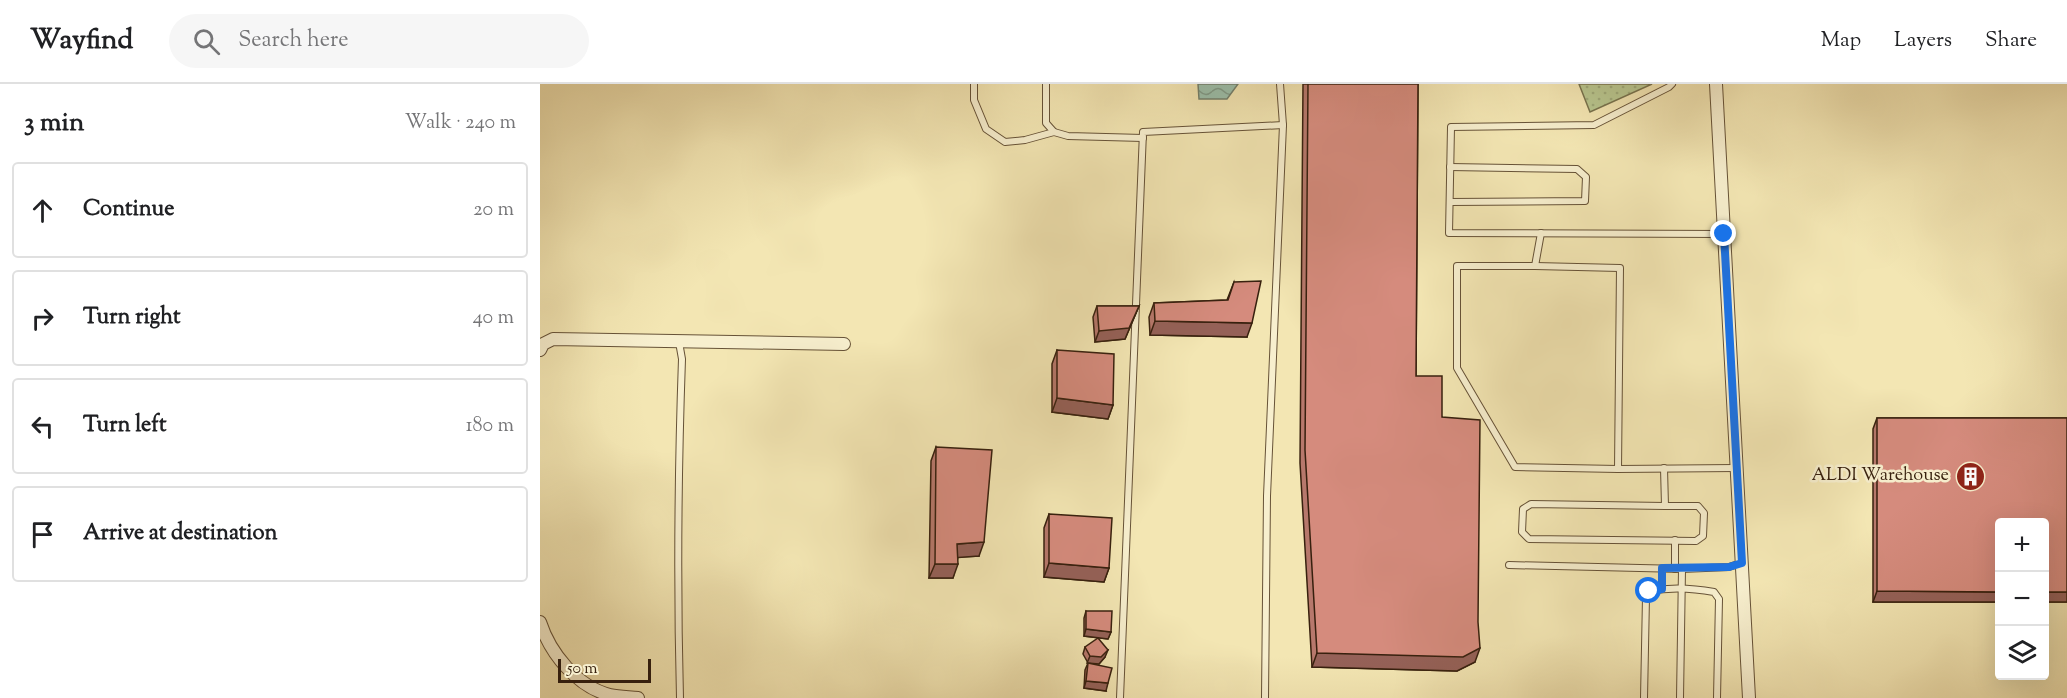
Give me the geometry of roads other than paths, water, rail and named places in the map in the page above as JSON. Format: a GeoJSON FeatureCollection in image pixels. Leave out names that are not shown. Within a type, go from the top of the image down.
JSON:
{"type":"FeatureCollection","features":[{"type":"Feature","properties":{"kind":"street"},"geometry":{"type":"LineString","coordinates":[[1716,84],[1749,698]]}},
{"type":"Feature","properties":{"kind":"street"},"geometry":{"type":"LineString","coordinates":[[540,350],[543,344],[553,339],[844,344]]}},
{"type":"Feature","properties":{"kind":"street"},"geometry":{"type":"LineString","coordinates":[[540,622],[546,641],[556,655],[583,682],[609,694],[638,698]]}},
{"type":"Feature","properties":{"kind":"lane"},"geometry":{"type":"LineString","coordinates":[[974,84],[974,100],[986,129],[1005,142],[1025,140],[1054,132],[1068,136],[1143,138]]}},
{"type":"Feature","properties":{"kind":"lane"},"geometry":{"type":"LineString","coordinates":[[1046,84],[1046,123],[1054,132]]}},
{"type":"Feature","properties":{"kind":"lane"},"geometry":{"type":"LineString","coordinates":[[1265,698],[1267,496],[1283,125],[1280,84]]}},
{"type":"Feature","properties":{"kind":"lane"},"geometry":{"type":"LineString","coordinates":[[1672,84],[1594,125],[1451,127],[1449,233],[1724,234]]}},
{"type":"Feature","properties":{"kind":"lane"},"geometry":{"type":"LineString","coordinates":[[1120,698],[1143,132],[1283,125]]}},
{"type":"Feature","properties":{"kind":"lane"},"geometry":{"type":"LineString","coordinates":[[1450,167],[1577,169],[1586,177],[1585,201],[1450,202]]}},
{"type":"Feature","properties":{"kind":"lane"},"geometry":{"type":"LineString","coordinates":[[1535,266],[1541,233]]}},
{"type":"Feature","properties":{"kind":"lane"},"geometry":{"type":"LineString","coordinates":[[1618,469],[1620,268],[1457,266],[1457,368],[1515,466],[1618,469],[1736,468]]}},
{"type":"Feature","properties":{"kind":"lane"},"geometry":{"type":"LineString","coordinates":[[675,340],[680,343],[682,359],[677,625],[680,698]]}},
{"type":"Feature","properties":{"kind":"lane"},"geometry":{"type":"LineString","coordinates":[[1664,468],[1665,506]]}},
{"type":"Feature","properties":{"kind":"lane"},"geometry":{"type":"LineString","coordinates":[[1531,504],[1665,506],[1698,506],[1704,513],[1703,536],[1696,541],[1529,539],[1522,532],[1523,509],[1531,504]]}},
{"type":"Feature","properties":{"kind":"lane"},"geometry":{"type":"LineString","coordinates":[[1675,540],[1682,589],[1680,698]]}},
{"type":"Feature","properties":{"kind":"lane"},"geometry":{"type":"LineString","coordinates":[[1509,565],[1679,569],[1729,567],[1742,563]]}},
{"type":"Feature","properties":{"kind":"lane"},"geometry":{"type":"LineString","coordinates":[[1662,568],[1662,589]]}},
{"type":"Feature","properties":{"kind":"lane"},"geometry":{"type":"LineString","coordinates":[[1644,698],[1646,597],[1649,591],[1662,589],[1714,592],[1719,598],[1717,698]]}},
{"type":"Feature","properties":{"kind":"water"},"geometry":{"type":"Polygon","coordinates":[[[1198,84],[1238,84],[1227,99],[1199,99],[1198,84]]]}},
{"type":"Feature","properties":{"kind":"place","name":"ALDI Warehouse"},"geometry":{"type":"Point","coordinates":[1970,476]}}]}
